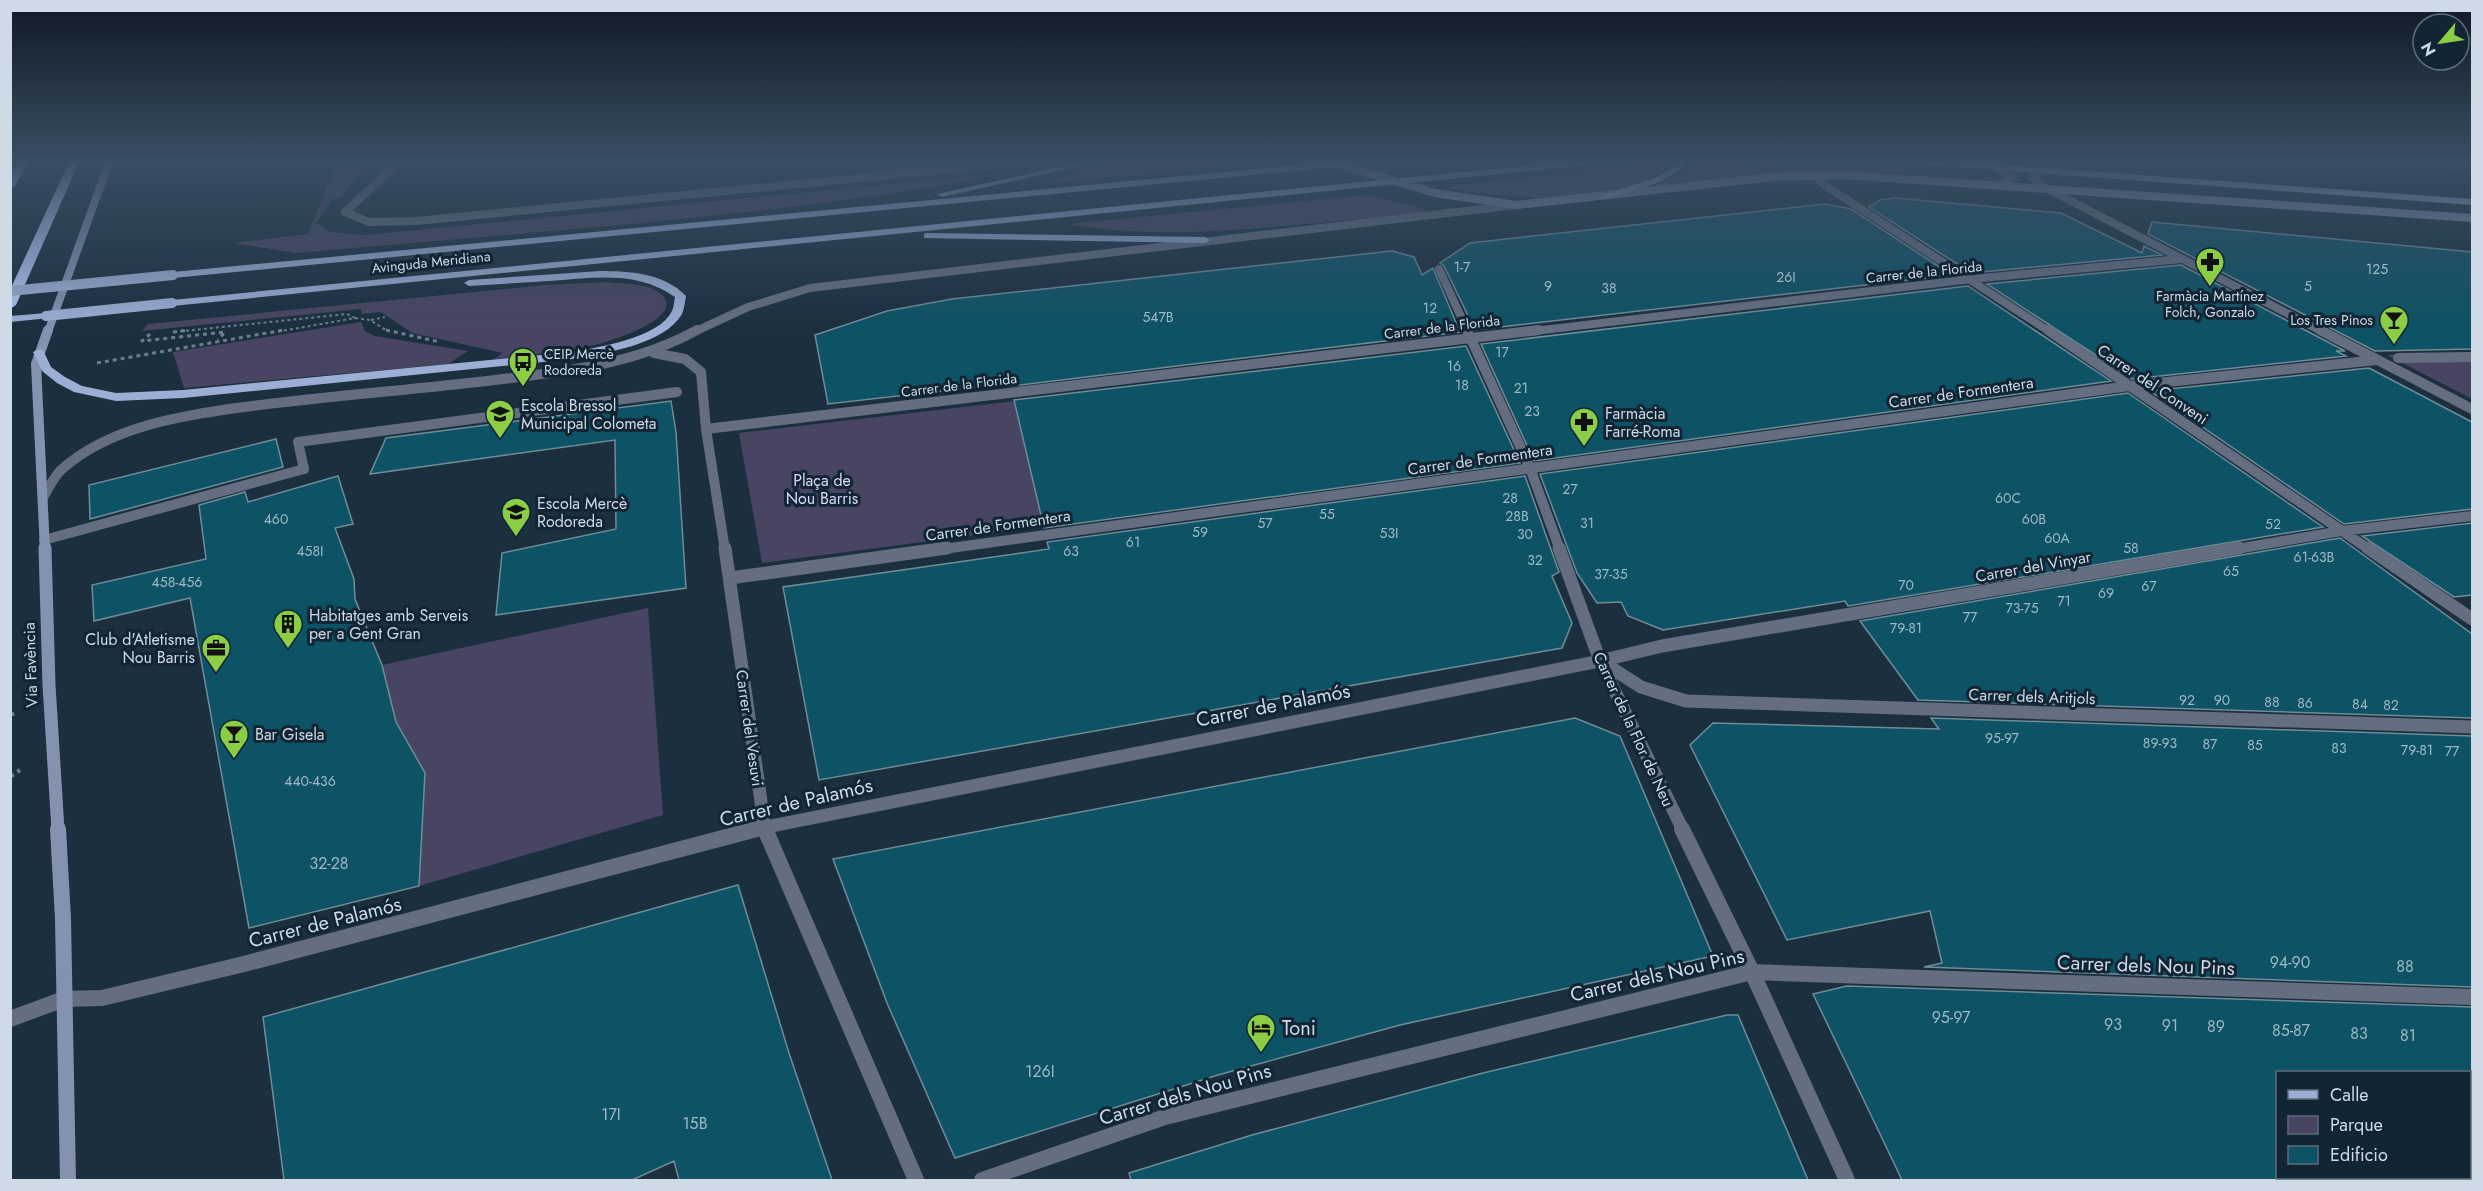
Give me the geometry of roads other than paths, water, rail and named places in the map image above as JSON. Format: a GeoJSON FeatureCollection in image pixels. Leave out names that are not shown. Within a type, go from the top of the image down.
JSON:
{"type":"FeatureCollection","features":[{"type":"Feature","properties":{"kind":"highway"},"geometry":{"type":"LineString","coordinates":[[10,304],[49,218]]}},
{"type":"Feature","properties":{"kind":"main road","name":"Avinguda Meridiana"},"geometry":{"type":"LineString","coordinates":[[10,291],[795,218]]}},
{"type":"Feature","properties":{"kind":"main road","name":"Avinguda Meridiana"},"geometry":{"type":"LineString","coordinates":[[10,319],[1027,218]]}},
{"type":"Feature","properties":{"kind":"main road"},"geometry":{"type":"LineString","coordinates":[[828,237],[1012,236],[1143,241],[1205,240]]}},
{"type":"Feature","properties":{"kind":"main road"},"geometry":{"type":"LineString","coordinates":[[39,352],[46,369],[61,380],[103,396],[183,394],[524,362],[582,354],[624,344],[655,333],[675,320],[682,308],[681,296],[670,286],[636,276],[612,274],[242,297]]}},
{"type":"Feature","properties":{"kind":"street","name":"Via Favència"},"geometry":{"type":"LineString","coordinates":[[68,1180],[64,999],[44,496],[36,382],[39,352],[89,218]]}},
{"type":"Feature","properties":{"kind":"street"},"geometry":{"type":"LineString","coordinates":[[353,218],[363,220],[416,221],[453,218]]}},
{"type":"Feature","properties":{"kind":"street"},"geometry":{"type":"LineString","coordinates":[[44,496],[60,471],[76,458],[109,441],[161,422],[213,411],[578,368],[652,353],[750,306],[810,288],[1404,218]]}},
{"type":"Feature","properties":{"kind":"street","name":"Carrer del Conveni"},"geometry":{"type":"LineString","coordinates":[[1876,218],[1972,279],[2472,619]]}},
{"type":"Feature","properties":{"kind":"street"},"geometry":{"type":"LineString","coordinates":[[2102,218],[2472,409]]}},
{"type":"Feature","properties":{"kind":"street","name":"Carrer de la Florida"},"geometry":{"type":"LineString","coordinates":[[706,429],[1972,279],[2181,259]]}},
{"type":"Feature","properties":{"kind":"street","name":"Carrer de la Flor de Neu"},"geometry":{"type":"LineString","coordinates":[[1439,269],[1530,468],[1600,661],[1752,972],[1847,1180]]}},
{"type":"Feature","properties":{"kind":"street","name":"Carrer del Vesuvi"},"geometry":{"type":"LineString","coordinates":[[652,353],[685,359],[700,372],[706,429],[730,578],[764,827],[916,1180]]}},
{"type":"Feature","properties":{"kind":"street"},"geometry":{"type":"LineString","coordinates":[[2398,358],[2472,357]]}},
{"type":"Feature","properties":{"kind":"street","name":"Carrer de Formentera"},"geometry":{"type":"LineString","coordinates":[[730,578],[2129,386],[2377,360]]}},
{"type":"Feature","properties":{"kind":"street"},"geometry":{"type":"LineString","coordinates":[[44,540],[304,469],[298,442],[677,392]]}},
{"type":"Feature","properties":{"kind":"street","name":"Carrer del Vinyar"},"geometry":{"type":"LineString","coordinates":[[1600,661],[1662,646],[2341,531],[2472,516]]}},
{"type":"Feature","properties":{"kind":"street","name":"Carrer dels Aritjols"},"geometry":{"type":"LineString","coordinates":[[1600,661],[1641,687],[1686,701],[2472,727]]}},
{"type":"Feature","properties":{"kind":"street","name":"Carrer de Palamós"},"geometry":{"type":"LineString","coordinates":[[10,1019],[64,999],[102,998],[233,967],[764,827],[1600,661]]}},
{"type":"Feature","properties":{"kind":"street","name":"Carrer dels Nou Pins"},"geometry":{"type":"LineString","coordinates":[[982,1180],[1165,1117],[1752,972],[2472,998]]}},
{"type":"Feature","properties":{"kind":"place","name":"Farmàcia Martínez Folch, Gonzalo"},"geometry":{"type":"Point","coordinates":[2210,288]}},
{"type":"Feature","properties":{"kind":"place","name":"Los Tres Pinos"},"geometry":{"type":"Point","coordinates":[2394,346]}},
{"type":"Feature","properties":{"kind":"place","name":"CEIP Mercè Rodoreda"},"geometry":{"type":"Point","coordinates":[523,388]}},
{"type":"Feature","properties":{"kind":"place","name":"Escola Bressol Municipal Colometa"},"geometry":{"type":"Point","coordinates":[500,440]}},
{"type":"Feature","properties":{"kind":"place","name":"Farmàcia Farré-Roma"},"geometry":{"type":"Point","coordinates":[1584,448]}},
{"type":"Feature","properties":{"kind":"place","name":"Escola Mercè Rodoreda"},"geometry":{"type":"Point","coordinates":[516,538]}},
{"type":"Feature","properties":{"kind":"place","name":"Habitatges amb Serveis per a Gent Gran"},"geometry":{"type":"Point","coordinates":[288,650]}},
{"type":"Feature","properties":{"kind":"place","name":"Club d'Atletisme Nou Barris"},"geometry":{"type":"Point","coordinates":[216,674]}},
{"type":"Feature","properties":{"kind":"place","name":"Bar Gisela"},"geometry":{"type":"Point","coordinates":[234,760]}},
{"type":"Feature","properties":{"kind":"place","name":"Toni"},"geometry":{"type":"Point","coordinates":[1261,1054]}},
{"type":"Feature","properties":{"kind":"park label","name":"Plaça de Nou Barris"},"geometry":{"type":"Point","coordinates":[822,489]}}]}
